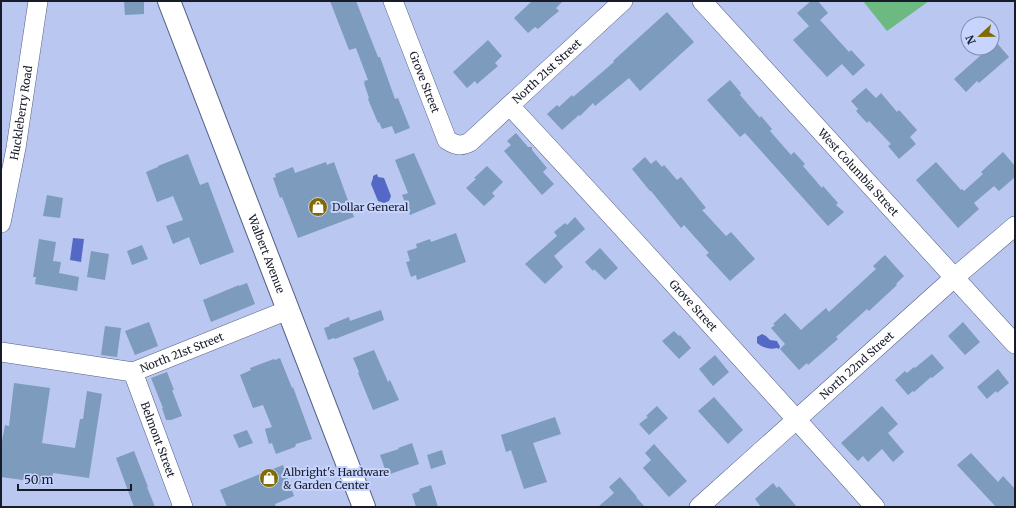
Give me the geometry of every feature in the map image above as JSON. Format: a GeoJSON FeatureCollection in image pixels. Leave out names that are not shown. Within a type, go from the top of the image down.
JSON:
{"type":"FeatureCollection","features":[{"type":"Feature","properties":{"kind":"main road","name":"Walbert Avenue"},"geometry":{"type":"LineString","coordinates":[[169,1],[364,507]]}},
{"type":"Feature","properties":{"kind":"street","name":"Huckleberry Road"},"geometry":{"type":"LineString","coordinates":[[1,223],[16,148],[38,1]]}},
{"type":"Feature","properties":{"kind":"street","name":"Grove Street"},"geometry":{"type":"LineString","coordinates":[[393,1],[447,140],[461,146],[470,142]]}},
{"type":"Feature","properties":{"kind":"street","name":"North 21st Street"},"geometry":{"type":"LineString","coordinates":[[470,142],[623,1]]}},
{"type":"Feature","properties":{"kind":"street","name":"West Columbia Street"},"geometry":{"type":"LineString","coordinates":[[702,1],[1015,344]]}},
{"type":"Feature","properties":{"kind":"street","name":"Grove Street"},"geometry":{"type":"LineString","coordinates":[[510,106],[665,274],[875,507]]}},
{"type":"Feature","properties":{"kind":"street","name":"North 22nd Street"},"geometry":{"type":"LineString","coordinates":[[699,507],[955,277],[1015,226]]}},
{"type":"Feature","properties":{"kind":"street","name":"North 21st Street"},"geometry":{"type":"LineString","coordinates":[[1,352],[133,372],[288,310]]}},
{"type":"Feature","properties":{"kind":"street","name":"Belmont Street"},"geometry":{"type":"LineString","coordinates":[[133,372],[184,507]]}},
{"type":"Feature","properties":{"kind":"green space"},"geometry":{"type":"Polygon","coordinates":[[[863,1],[929,1],[887,31],[863,1]]]}},
{"type":"Feature","properties":{"kind":"water"},"geometry":{"type":"Polygon","coordinates":[[[377,174],[378,177],[384,178],[391,196],[389,201],[384,203],[378,201],[371,184],[373,176],[377,174]]]}},
{"type":"Feature","properties":{"kind":"water"},"geometry":{"type":"Polygon","coordinates":[[[73,238],[84,239],[81,262],[70,260],[73,238]]]}},
{"type":"Feature","properties":{"kind":"water"},"geometry":{"type":"Polygon","coordinates":[[[762,334],[770,340],[777,341],[780,346],[779,349],[767,348],[757,343],[757,337],[762,334]]]}},
{"type":"Feature","properties":{"kind":"building"},"geometry":{"type":"Polygon","coordinates":[[[124,1],[144,1],[144,14],[125,15],[124,1]]]}},
{"type":"Feature","properties":{"kind":"building"},"geometry":{"type":"Polygon","coordinates":[[[330,1],[356,1],[378,57],[380,57],[395,99],[398,98],[410,128],[395,134],[392,126],[382,129],[379,122],[378,123],[368,99],[364,81],[368,80],[356,48],[349,50],[330,1]]]}},
{"type":"Feature","properties":{"kind":"building"},"geometry":{"type":"Polygon","coordinates":[[[532,1],[563,1],[556,8],[559,11],[538,29],[535,27],[528,33],[514,18],[532,1]]]}},
{"type":"Feature","properties":{"kind":"building"},"geometry":{"type":"Polygon","coordinates":[[[811,1],[818,1],[828,13],[820,20],[849,52],[851,50],[865,65],[853,76],[842,64],[827,77],[793,40],[809,26],[797,13],[811,1]]]}},
{"type":"Feature","properties":{"kind":"building"},"geometry":{"type":"Polygon","coordinates":[[[667,12],[694,42],[640,91],[629,78],[595,106],[593,103],[580,116],[579,115],[562,130],[547,114],[557,105],[559,107],[572,95],[573,97],[614,62],[613,61],[667,12]]]}},
{"type":"Feature","properties":{"kind":"building"},"geometry":{"type":"Polygon","coordinates":[[[488,40],[502,56],[495,63],[498,66],[477,84],[475,81],[467,88],[453,72],[488,40]]]}},
{"type":"Feature","properties":{"kind":"building"},"geometry":{"type":"Polygon","coordinates":[[[1000,47],[1009,57],[979,83],[977,81],[966,92],[954,79],[980,56],[1000,56],[1000,47]]]}},
{"type":"Feature","properties":{"kind":"building"},"geometry":{"type":"Polygon","coordinates":[[[730,80],[741,93],[740,95],[760,118],[761,116],[772,129],[770,131],[791,155],[794,152],[805,164],[803,166],[822,188],[823,186],[838,203],[836,205],[844,212],[828,226],[745,133],[740,137],[707,100],[730,80]]]}},
{"type":"Feature","properties":{"kind":"building"},"geometry":{"type":"Polygon","coordinates":[[[866,88],[876,98],[881,93],[897,112],[899,110],[917,130],[910,137],[916,144],[899,159],[888,146],[891,144],[869,121],[867,123],[856,111],[858,109],[851,101],[866,88]]]}},
{"type":"Feature","properties":{"kind":"building"},"geometry":{"type":"Polygon","coordinates":[[[516,133],[528,147],[532,147],[532,150],[547,168],[543,172],[554,184],[542,195],[504,151],[511,145],[507,141],[516,133]]]}},
{"type":"Feature","properties":{"kind":"building"},"geometry":{"type":"Polygon","coordinates":[[[1003,152],[1015,166],[1015,177],[999,191],[994,186],[974,203],[979,209],[958,228],[916,180],[936,162],[961,190],[962,189],[964,191],[983,174],[981,172],[1003,152]]]}},
{"type":"Feature","properties":{"kind":"building"},"geometry":{"type":"Polygon","coordinates":[[[414,153],[436,204],[410,215],[402,195],[408,193],[395,160],[414,153]]]}},
{"type":"Feature","properties":{"kind":"building"},"geometry":{"type":"Polygon","coordinates":[[[188,154],[200,185],[208,182],[234,252],[200,265],[189,237],[173,244],[166,226],[183,220],[173,196],[157,202],[146,172],[188,154]]]}},
{"type":"Feature","properties":{"kind":"building"},"geometry":{"type":"Polygon","coordinates":[[[645,157],[651,164],[656,160],[662,167],[664,165],[677,180],[681,177],[706,208],[702,210],[726,236],[731,232],[755,259],[730,281],[706,255],[709,253],[684,225],[681,228],[632,169],[645,157]]]}},
{"type":"Feature","properties":{"kind":"building","name":"Dollar General"},"geometry":{"type":"Polygon","coordinates":[[[326,162],[327,165],[334,162],[354,217],[298,238],[282,197],[280,198],[273,178],[276,177],[275,174],[293,167],[295,173],[326,162]]]}},
{"type":"Feature","properties":{"kind":"building"},"geometry":{"type":"Polygon","coordinates":[[[487,166],[503,182],[492,193],[495,196],[484,206],[466,188],[487,166]]]}},
{"type":"Feature","properties":{"kind":"building"},"geometry":{"type":"Polygon","coordinates":[[[47,195],[63,198],[60,218],[43,216],[47,195]]]}},
{"type":"Feature","properties":{"kind":"building"},"geometry":{"type":"Polygon","coordinates":[[[575,217],[585,229],[554,256],[563,267],[545,284],[525,264],[557,236],[554,232],[565,223],[567,225],[575,217]]]}},
{"type":"Feature","properties":{"kind":"building"},"geometry":{"type":"Polygon","coordinates":[[[456,233],[466,262],[417,280],[416,275],[411,277],[406,262],[410,261],[407,251],[417,248],[416,244],[430,239],[431,242],[456,233]]]}},
{"type":"Feature","properties":{"kind":"building"},"geometry":{"type":"Polygon","coordinates":[[[39,239],[56,242],[53,261],[61,262],[59,273],[79,277],[77,291],[35,284],[36,277],[33,277],[39,239]]]}},
{"type":"Feature","properties":{"kind":"building"},"geometry":{"type":"Polygon","coordinates":[[[142,245],[148,259],[132,265],[127,251],[142,245]]]}},
{"type":"Feature","properties":{"kind":"building"},"geometry":{"type":"Polygon","coordinates":[[[600,248],[618,268],[605,280],[594,269],[593,271],[585,262],[600,248]]]}},
{"type":"Feature","properties":{"kind":"building"},"geometry":{"type":"Polygon","coordinates":[[[91,251],[109,254],[105,280],[87,277],[91,251]]]}},
{"type":"Feature","properties":{"kind":"building"},"geometry":{"type":"Polygon","coordinates":[[[885,255],[904,276],[896,284],[897,285],[869,311],[867,309],[836,337],[838,339],[808,365],[807,363],[799,370],[780,349],[785,344],[771,328],[775,325],[773,324],[785,313],[801,330],[826,308],[829,312],[876,269],[873,266],[885,255]]]}},
{"type":"Feature","properties":{"kind":"building"},"geometry":{"type":"Polygon","coordinates":[[[247,283],[255,304],[211,322],[203,300],[247,283]]]}},
{"type":"Feature","properties":{"kind":"building"},"geometry":{"type":"Polygon","coordinates":[[[381,310],[384,320],[335,339],[328,340],[324,328],[330,326],[329,325],[349,317],[350,321],[381,310]]]}},
{"type":"Feature","properties":{"kind":"building"},"geometry":{"type":"Polygon","coordinates":[[[149,322],[158,346],[135,355],[125,331],[149,322]]]}},
{"type":"Feature","properties":{"kind":"building"},"geometry":{"type":"Polygon","coordinates":[[[963,322],[980,342],[965,355],[948,336],[963,322]]]}},
{"type":"Feature","properties":{"kind":"building"},"geometry":{"type":"Polygon","coordinates":[[[105,326],[121,328],[117,357],[101,355],[105,326]]]}},
{"type":"Feature","properties":{"kind":"building"},"geometry":{"type":"Polygon","coordinates":[[[674,331],[679,336],[680,335],[691,348],[679,359],[662,341],[674,331]]]}},
{"type":"Feature","properties":{"kind":"building"},"geometry":{"type":"Polygon","coordinates":[[[374,350],[388,382],[390,380],[399,400],[373,410],[353,358],[374,350]]]}},
{"type":"Feature","properties":{"kind":"building"},"geometry":{"type":"Polygon","coordinates":[[[932,354],[944,368],[914,392],[913,391],[908,395],[895,380],[905,371],[907,373],[914,367],[915,368],[932,354]]]}},
{"type":"Feature","properties":{"kind":"building"},"geometry":{"type":"Polygon","coordinates":[[[715,355],[729,372],[713,386],[699,369],[715,355]]]}},
{"type":"Feature","properties":{"kind":"building"},"geometry":{"type":"Polygon","coordinates":[[[280,358],[292,388],[293,387],[312,439],[296,444],[295,447],[276,454],[272,443],[269,444],[265,429],[272,427],[263,405],[253,408],[240,375],[251,370],[250,368],[280,358]]]}},
{"type":"Feature","properties":{"kind":"building"},"geometry":{"type":"Polygon","coordinates":[[[998,369],[1009,383],[987,399],[977,387],[998,369]]]}},
{"type":"Feature","properties":{"kind":"building"},"geometry":{"type":"Polygon","coordinates":[[[167,372],[182,416],[171,420],[166,420],[163,408],[151,378],[167,372]]]}},
{"type":"Feature","properties":{"kind":"building"},"geometry":{"type":"Polygon","coordinates":[[[14,383],[50,388],[42,443],[75,448],[80,419],[83,419],[87,391],[102,394],[89,478],[53,473],[51,486],[38,484],[38,482],[1,477],[2,441],[5,425],[9,426],[14,383]]]}},
{"type":"Feature","properties":{"kind":"building"},"geometry":{"type":"Polygon","coordinates":[[[714,397],[743,430],[728,444],[698,411],[714,397]]]}},
{"type":"Feature","properties":{"kind":"building"},"geometry":{"type":"Polygon","coordinates":[[[657,406],[668,418],[649,435],[639,424],[648,417],[646,416],[657,406]]]}},
{"type":"Feature","properties":{"kind":"building"},"geometry":{"type":"Polygon","coordinates":[[[882,406],[898,424],[888,433],[904,452],[893,462],[882,449],[868,462],[863,456],[858,461],[841,443],[882,406]]]}},
{"type":"Feature","properties":{"kind":"building"},"geometry":{"type":"Polygon","coordinates":[[[555,417],[561,434],[533,443],[547,482],[524,489],[511,450],[506,452],[501,435],[555,417]]]}},
{"type":"Feature","properties":{"kind":"building"},"geometry":{"type":"Polygon","coordinates":[[[247,430],[253,443],[239,448],[233,435],[247,430]]]}},
{"type":"Feature","properties":{"kind":"building"},"geometry":{"type":"Polygon","coordinates":[[[412,443],[419,464],[387,475],[380,455],[412,443]]]}},
{"type":"Feature","properties":{"kind":"building"},"geometry":{"type":"Polygon","coordinates":[[[654,444],[687,481],[669,497],[643,468],[651,460],[645,453],[654,444]]]}},
{"type":"Feature","properties":{"kind":"building"},"geometry":{"type":"Polygon","coordinates":[[[442,450],[446,464],[431,469],[427,455],[442,450]]]}},
{"type":"Feature","properties":{"kind":"building"},"geometry":{"type":"Polygon","coordinates":[[[134,451],[155,507],[134,507],[116,458],[134,451]]]}},
{"type":"Feature","properties":{"kind":"building"},"geometry":{"type":"Polygon","coordinates":[[[971,453],[998,482],[1003,476],[1015,489],[1015,507],[996,507],[957,465],[971,453]]]}},
{"type":"Feature","properties":{"kind":"building","name":"Albright's Hardware & Garden Center"},"geometry":{"type":"Polygon","coordinates":[[[283,465],[294,496],[275,504],[276,507],[227,507],[220,490],[283,465]]]}},
{"type":"Feature","properties":{"kind":"building"},"geometry":{"type":"Polygon","coordinates":[[[620,477],[645,507],[598,507],[614,493],[609,487],[620,477]]]}},
{"type":"Feature","properties":{"kind":"building"},"geometry":{"type":"Polygon","coordinates":[[[773,483],[777,488],[779,486],[797,507],[761,507],[755,499],[773,483]]]}},
{"type":"Feature","properties":{"kind":"building"},"geometry":{"type":"Polygon","coordinates":[[[431,485],[438,507],[416,507],[412,494],[420,491],[419,489],[431,485]]]}},
{"type":"Feature","properties":{"kind":"place","name":"Dollar General"},"geometry":{"type":"Point","coordinates":[318,207]}},
{"type":"Feature","properties":{"kind":"place","name":"Albright's Hardware & Garden Center"},"geometry":{"type":"Point","coordinates":[269,478]}}]}
